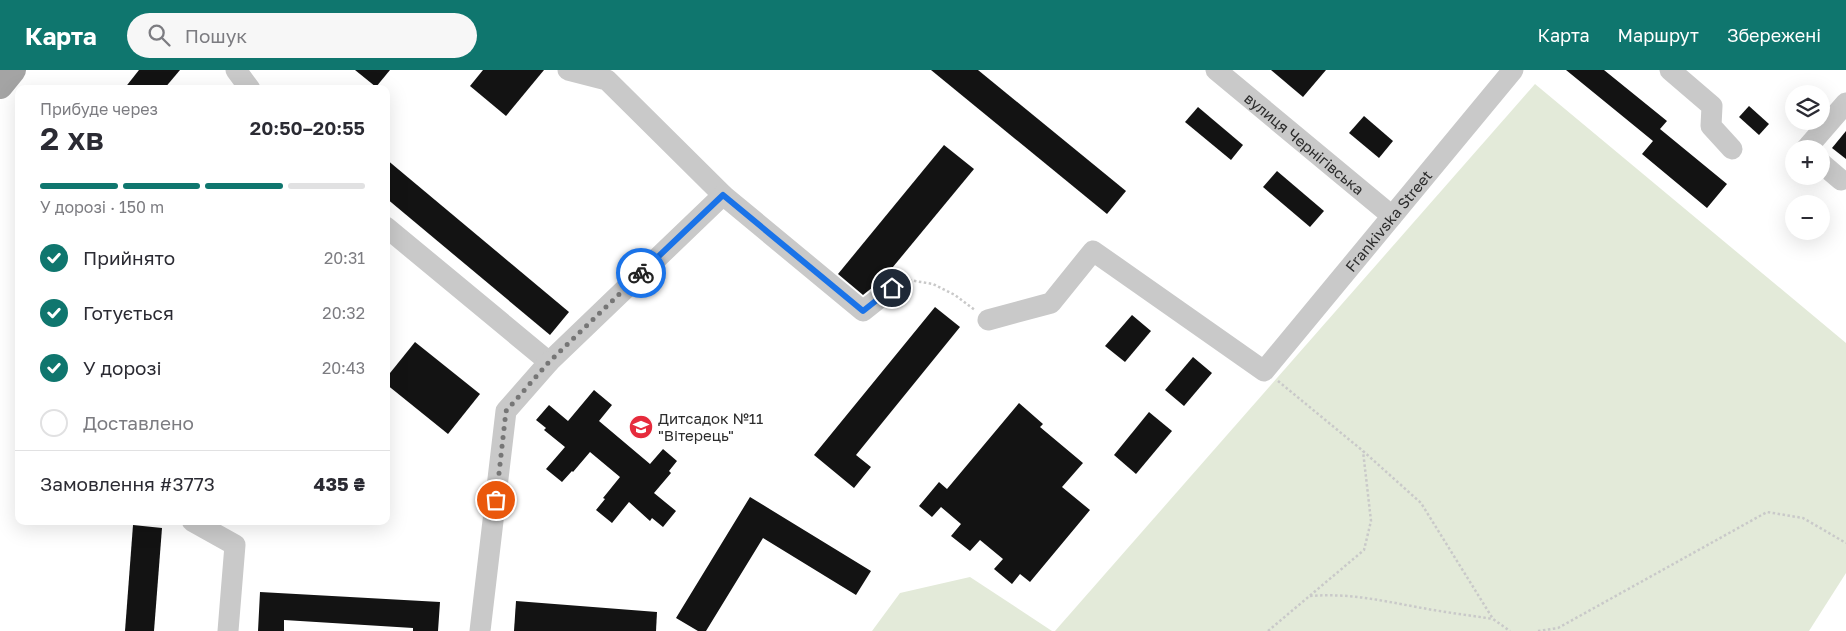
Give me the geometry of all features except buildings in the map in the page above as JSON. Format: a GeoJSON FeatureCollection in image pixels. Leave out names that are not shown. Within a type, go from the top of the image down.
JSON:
{"type":"FeatureCollection","features":[{"type":"Feature","properties":{"kind":"main road"},"geometry":{"type":"LineString","coordinates":[[0,86],[13,70]]}},
{"type":"Feature","properties":{"kind":"street"},"geometry":{"type":"LineString","coordinates":[[236,70],[247,85]]}},
{"type":"Feature","properties":{"kind":"street"},"geometry":{"type":"LineString","coordinates":[[568,70],[607,80],[723,195],[863,311],[892,288]]}},
{"type":"Feature","properties":{"kind":"street","name":"вулиця Чернігівська"},"geometry":{"type":"LineString","coordinates":[[1216,70],[1392,216]]}},
{"type":"Feature","properties":{"kind":"street","name":"Frankivska Street"},"geometry":{"type":"LineString","coordinates":[[1264,371],[1512,70]]}},
{"type":"Feature","properties":{"kind":"street"},"geometry":{"type":"LineString","coordinates":[[1670,70],[1712,106],[1711,126],[1732,149]]}},
{"type":"Feature","properties":{"kind":"street"},"geometry":{"type":"LineString","coordinates":[[1812,140],[1846,102]]}},
{"type":"Feature","properties":{"kind":"street"},"geometry":{"type":"LineString","coordinates":[[1830,170],[1841,180]]}},
{"type":"Feature","properties":{"kind":"street"},"geometry":{"type":"LineString","coordinates":[[480,631],[506,411],[549,362],[723,195]]}},
{"type":"Feature","properties":{"kind":"street"},"geometry":{"type":"LineString","coordinates":[[390,230],[549,362]]}},
{"type":"Feature","properties":{"kind":"street"},"geometry":{"type":"LineString","coordinates":[[988,320],[1051,302],[1093,251],[1264,371]]}},
{"type":"Feature","properties":{"kind":"street"},"geometry":{"type":"LineString","coordinates":[[199,525],[235,545],[228,631]]}},
{"type":"Feature","properties":{"kind":"path"},"geometry":{"type":"LineString","coordinates":[[892,288],[906,280],[933,284],[955,295],[988,320]]}},
{"type":"Feature","properties":{"kind":"path"},"geometry":{"type":"LineString","coordinates":[[1264,371],[1363,451],[1421,503],[1493,619],[1510,631]]}},
{"type":"Feature","properties":{"kind":"path"},"geometry":{"type":"LineString","coordinates":[[1268,631],[1364,550],[1372,522],[1363,451]]}},
{"type":"Feature","properties":{"kind":"path"},"geometry":{"type":"LineString","coordinates":[[1538,631],[1558,628],[1767,512],[1803,518],[1846,544]]}},
{"type":"Feature","properties":{"kind":"path"},"geometry":{"type":"LineString","coordinates":[[1308,596],[1336,594],[1362,596],[1493,619]]}},
{"type":"Feature","properties":{"kind":"green space"},"geometry":{"type":"Polygon","coordinates":[[[1535,84],[1846,343],[1846,573],[1809,631],[1055,631],[1535,84]]]}},
{"type":"Feature","properties":{"kind":"green space"},"geometry":{"type":"Polygon","coordinates":[[[970,577],[1052,631],[872,631],[900,593],[970,577]]]}},
{"type":"Feature","properties":{"kind":"way so far"},"geometry":{"type":"LineString","coordinates":[[496,500],[506,411],[549,362],[641,273]]}},
{"type":"Feature","properties":{"kind":"place","name":"Дитсадок №11 \"Вітерець\""},"geometry":{"type":"Point","coordinates":[641,427]}},
{"type":"Feature","properties":{"kind":"route"},"geometry":{"type":"LineString","coordinates":[[641,273],[723,195],[863,311],[892,288]]}}]}
